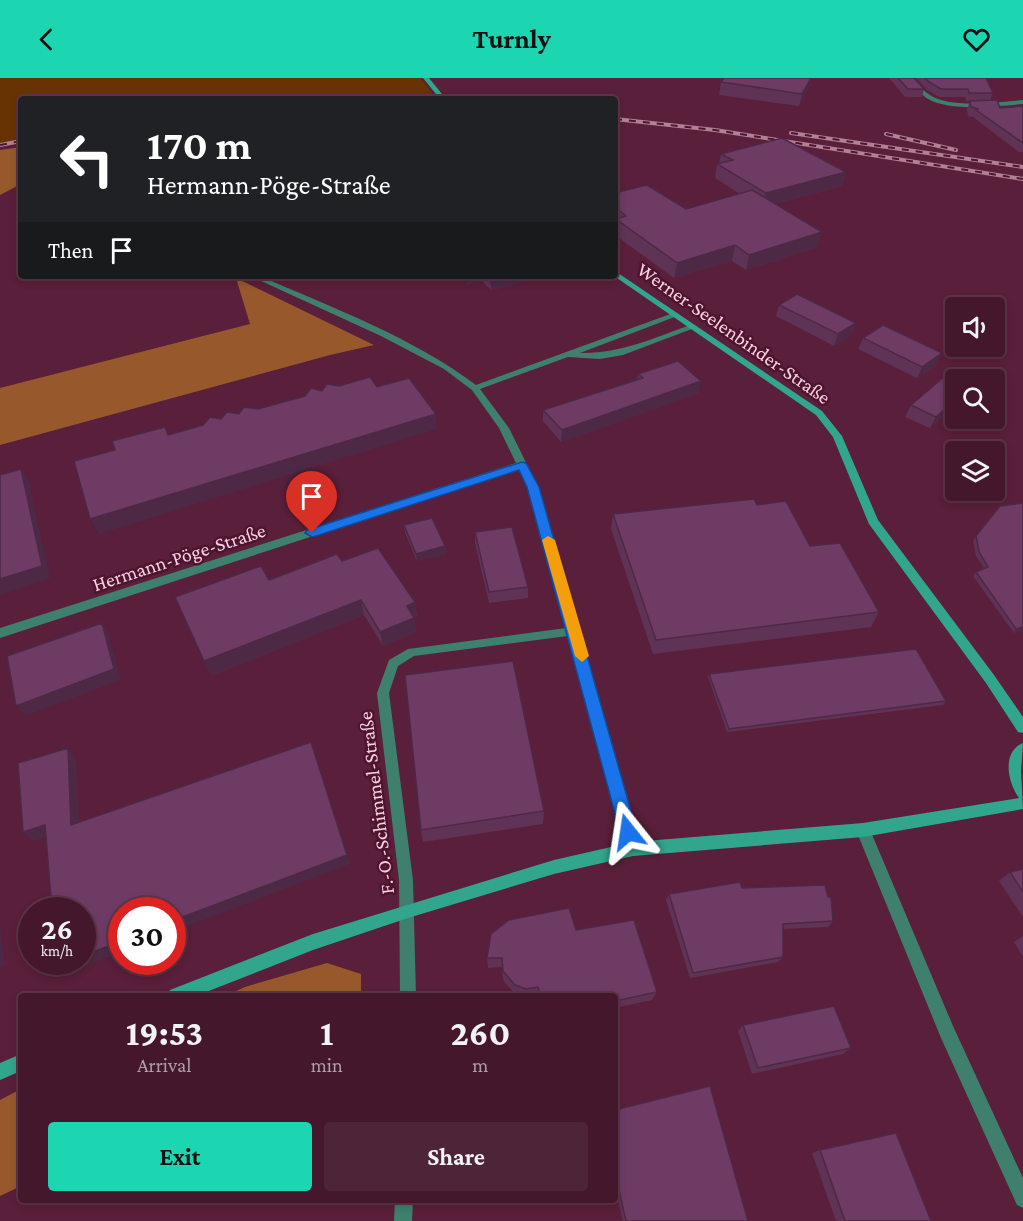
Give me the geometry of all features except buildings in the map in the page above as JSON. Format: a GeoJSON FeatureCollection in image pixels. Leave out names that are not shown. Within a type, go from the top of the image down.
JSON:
{"type":"FeatureCollection","features":[{"type":"Feature","properties":{"kind":"main road"},"geometry":{"type":"LineString","coordinates":[[426,78],[441,96]]}},
{"type":"Feature","properties":{"kind":"main road","name":"Werner-Seelenbinder-Straße"},"geometry":{"type":"LineString","coordinates":[[618,275],[819,413],[837,436],[873,522],[990,679],[1023,728]]}},
{"type":"Feature","properties":{"kind":"main road"},"geometry":{"type":"LineString","coordinates":[[1023,748],[1015,759],[1014,772],[1023,793]]}},
{"type":"Feature","properties":{"kind":"main road"},"geometry":{"type":"LineString","coordinates":[[184,993],[313,942],[408,911],[554,867],[633,849],[863,830],[1023,803]]}},
{"type":"Feature","properties":{"kind":"main road"},"geometry":{"type":"LineString","coordinates":[[0,1071],[18,1063]]}},
{"type":"Feature","properties":{"kind":"street"},"geometry":{"type":"LineString","coordinates":[[910,78],[930,98],[938,101],[997,104],[1023,102]]}},
{"type":"Feature","properties":{"kind":"street"},"geometry":{"type":"LineString","coordinates":[[261,279],[384,334],[447,367],[475,388],[504,428],[533,487],[575,631],[633,849]]}},
{"type":"Feature","properties":{"kind":"street"},"geometry":{"type":"LineString","coordinates":[[475,388],[676,315]]}},
{"type":"Feature","properties":{"kind":"street"},"geometry":{"type":"LineString","coordinates":[[563,355],[600,356],[623,352],[693,327]]}},
{"type":"Feature","properties":{"kind":"street","name":"Hermann-Pöge-Straße"},"geometry":{"type":"LineString","coordinates":[[0,633],[522,465]]}},
{"type":"Feature","properties":{"kind":"street","name":"F.-O.-Schimmel-Straße"},"geometry":{"type":"LineString","coordinates":[[408,993],[406,880],[383,693],[393,663],[412,652],[575,631]]}},
{"type":"Feature","properties":{"kind":"street"},"geometry":{"type":"LineString","coordinates":[[863,830],[947,1032],[1023,1199]]}},
{"type":"Feature","properties":{"kind":"street"},"geometry":{"type":"LineString","coordinates":[[403,1221],[404,1203]]}},
{"type":"Feature","properties":{"kind":"shaded area"},"geometry":{"type":"Polygon","coordinates":[[[0,78],[421,78],[434,96],[18,96],[18,140],[0,143],[0,78]]]}},
{"type":"Feature","properties":{"kind":"shaded area"},"geometry":{"type":"Polygon","coordinates":[[[18,147],[18,186],[0,195],[0,150],[18,147]]]}},
{"type":"Feature","properties":{"kind":"shaded area"},"geometry":{"type":"Polygon","coordinates":[[[236,279],[374,345],[0,445],[0,388],[250,324],[236,279]]]}},
{"type":"Feature","properties":{"kind":"shaded area"},"geometry":{"type":"Polygon","coordinates":[[[327,963],[361,974],[361,991],[356,993],[232,993],[327,963]]]}},
{"type":"Feature","properties":{"kind":"shaded area"},"geometry":{"type":"Polygon","coordinates":[[[18,1091],[18,1187],[0,1196],[0,1100],[18,1091]]]}},
{"type":"Feature","properties":{"kind":"railway"},"geometry":{"type":"LineString","coordinates":[[618,119],[715,130],[1023,179]]}},
{"type":"Feature","properties":{"kind":"railway"},"geometry":{"type":"LineString","coordinates":[[791,133],[1023,167]]}},
{"type":"Feature","properties":{"kind":"railway"},"geometry":{"type":"LineString","coordinates":[[886,134],[956,150]]}},
{"type":"Feature","properties":{"kind":"railway"},"geometry":{"type":"LineString","coordinates":[[0,145],[18,142]]}},
{"type":"Feature","properties":{"kind":"slow traffic"},"geometry":{"type":"LineString","coordinates":[[548,540],[582,656]]}},
{"type":"Feature","properties":{"kind":"route"},"geometry":{"type":"LineString","coordinates":[[312,533],[522,465],[533,487],[575,631],[628,832]]}}]}
